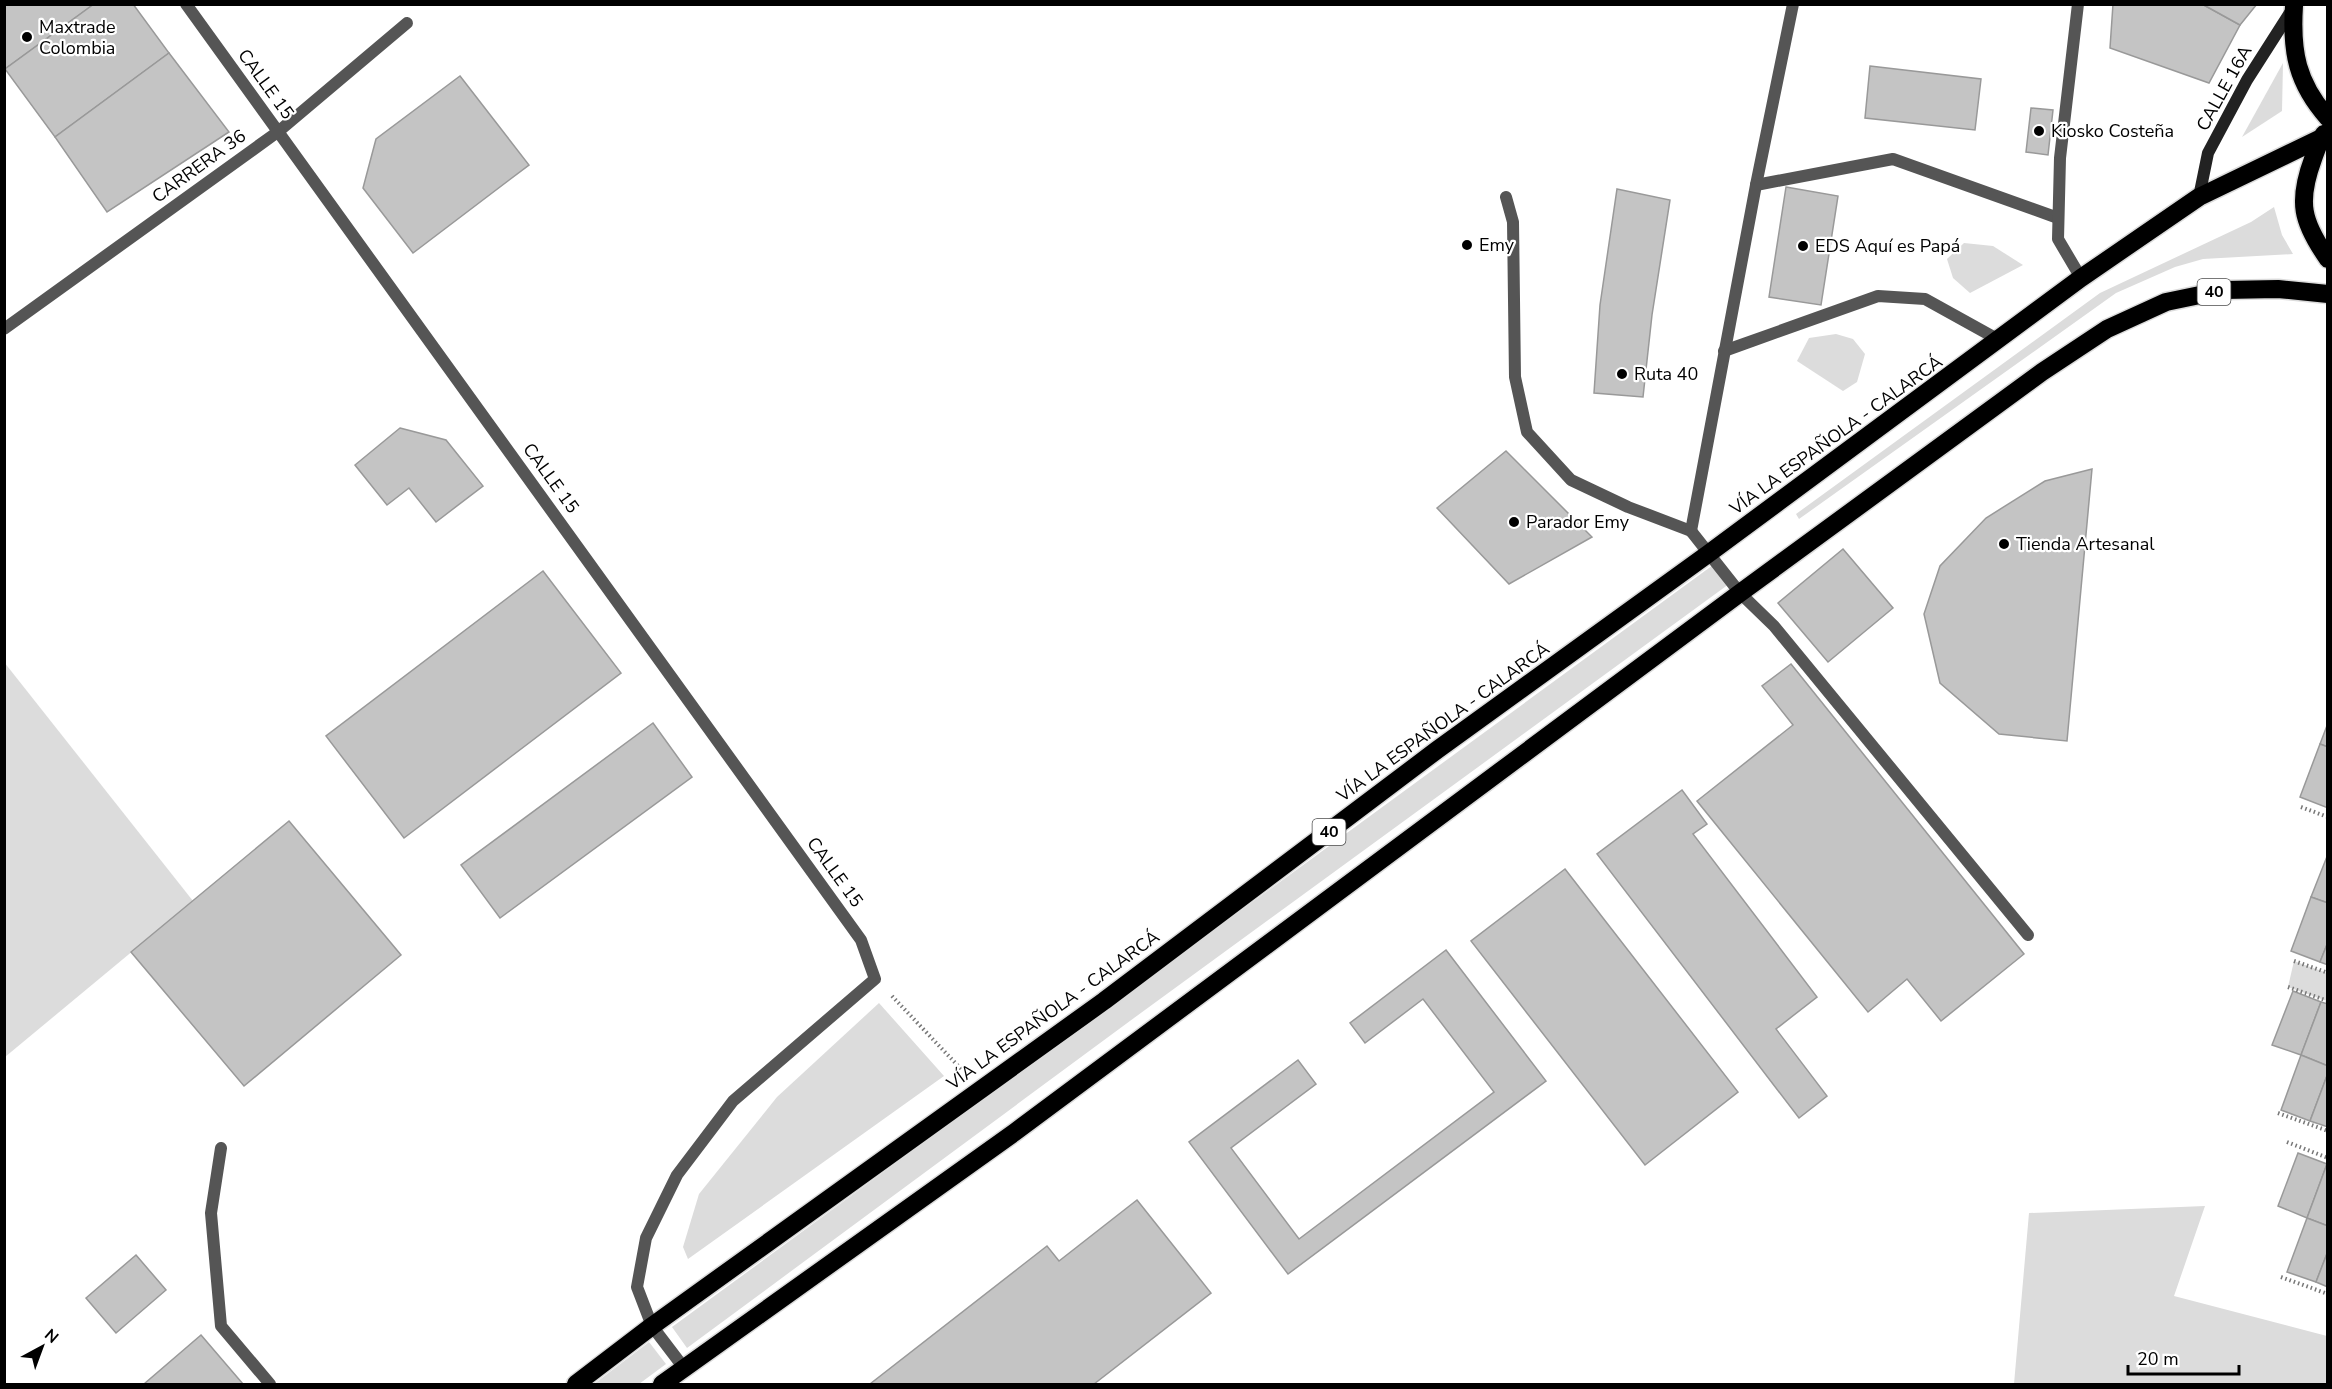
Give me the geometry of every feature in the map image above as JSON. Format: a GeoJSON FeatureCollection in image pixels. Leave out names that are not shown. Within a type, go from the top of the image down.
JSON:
{"type":"FeatureCollection","features":[{"type":"Feature","properties":{"kind":"highway"},"geometry":{"type":"LineString","coordinates":[[2295,5],[2292,39],[2298,70],[2311,99],[2328,118]]}},
{"type":"Feature","properties":{"kind":"highway","name":"VÍA LA ESPAÑOLA - CALARCÁ"},"geometry":{"type":"LineString","coordinates":[[576,1384],[652,1326],[1113,993],[1437,750],[2000,340],[2081,278],[2199,197],[2325,134]]}},
{"type":"Feature","properties":{"kind":"highway","name":"VÍA LA ESPAÑOLA - CALARCÁ"},"geometry":{"type":"LineString","coordinates":[[2325,134],[2307,174],[2302,200],[2307,226],[2328,259]]}},
{"type":"Feature","properties":{"kind":"highway","name":"40"},"geometry":{"type":"LineString","coordinates":[[662,1384],[1015,1132],[1740,593],[2042,372],[2108,329],[2166,302],[2224,290],[2278,289],[2328,294]]}},
{"type":"Feature","properties":{"kind":"street","name":"CALLE 15"},"geometry":{"type":"LineString","coordinates":[[186,4],[861,940],[876,979]]}},
{"type":"Feature","properties":{"kind":"street"},"geometry":{"type":"LineString","coordinates":[[1691,531],[1756,185],[1793,4]]}},
{"type":"Feature","properties":{"kind":"street"},"geometry":{"type":"LineString","coordinates":[[2078,4],[2060,158],[2058,239],[2081,278]]}},
{"type":"Feature","properties":{"kind":"street","name":"CALLE 16A"},"geometry":{"type":"LineString","coordinates":[[2199,197],[2208,153],[2247,80],[2295,5]]}},
{"type":"Feature","properties":{"kind":"street","name":"CARRERA 36"},"geometry":{"type":"LineString","coordinates":[[4,329],[279,131],[407,23]]}},
{"type":"Feature","properties":{"kind":"street"},"geometry":{"type":"LineString","coordinates":[[1756,185],[1893,159],[2058,218]]}},
{"type":"Feature","properties":{"kind":"street"},"geometry":{"type":"LineString","coordinates":[[1506,198],[1513,222],[1515,377],[1527,432],[1571,480],[1628,507],[1691,531],[1740,593],[1774,626],[2028,935]]}},
{"type":"Feature","properties":{"kind":"street"},"geometry":{"type":"LineString","coordinates":[[1724,351],[1878,296],[1925,299],[2000,340]]}},
{"type":"Feature","properties":{"kind":"street"},"geometry":{"type":"LineString","coordinates":[[684,1368],[652,1326],[638,1287],[646,1238],[677,1175],[733,1101],[876,979]]}},
{"type":"Feature","properties":{"kind":"street"},"geometry":{"type":"LineString","coordinates":[[221,1148],[211,1214],[222,1326],[270,1384]]}},
{"type":"Feature","properties":{"kind":"path"},"geometry":{"type":"LineString","coordinates":[[2301,807],[2328,817]]}},
{"type":"Feature","properties":{"kind":"path"},"geometry":{"type":"LineString","coordinates":[[2294,961],[2328,973]]}},
{"type":"Feature","properties":{"kind":"path"},"geometry":{"type":"LineString","coordinates":[[876,979],[980,1089]]}},
{"type":"Feature","properties":{"kind":"path"},"geometry":{"type":"LineString","coordinates":[[2288,987],[2328,1001]]}},
{"type":"Feature","properties":{"kind":"path"},"geometry":{"type":"LineString","coordinates":[[2278,1113],[2328,1131]]}},
{"type":"Feature","properties":{"kind":"path"},"geometry":{"type":"LineString","coordinates":[[2287,1142],[2328,1158]]}},
{"type":"Feature","properties":{"kind":"path"},"geometry":{"type":"LineString","coordinates":[[2281,1277],[2328,1294]]}},
{"type":"Feature","properties":{"kind":"shaded area"},"geometry":{"type":"Polygon","coordinates":[[[2283,63],[2282,111],[2242,137],[2283,63]]]}},
{"type":"Feature","properties":{"kind":"shaded area"},"geometry":{"type":"Polygon","coordinates":[[[2274,207],[2282,235],[2293,254],[2203,259],[2175,267],[2116,293],[1799,519],[1796,514],[2100,293],[2251,222],[2274,207]]]}},
{"type":"Feature","properties":{"kind":"shaded area"},"geometry":{"type":"Polygon","coordinates":[[[1964,243],[1993,246],[2023,265],[1970,293],[1953,278],[1947,259],[1964,243]]]}},
{"type":"Feature","properties":{"kind":"shaded area"},"geometry":{"type":"Polygon","coordinates":[[[1836,334],[1853,339],[1865,354],[1857,382],[1843,391],[1797,361],[1809,338],[1836,334]]]}},
{"type":"Feature","properties":{"kind":"shaded area"},"geometry":{"type":"Polygon","coordinates":[[[1713,565],[1729,584],[1134,1018],[687,1348],[672,1327],[1713,565]]]}},
{"type":"Feature","properties":{"kind":"shaded area"},"geometry":{"type":"Polygon","coordinates":[[[4,662],[193,901],[5,1057],[4,1057],[4,662]]]}},
{"type":"Feature","properties":{"kind":"shaded area"},"geometry":{"type":"Polygon","coordinates":[[[2294,961],[2327,973],[2327,1001],[2288,987],[2294,961]]]}},
{"type":"Feature","properties":{"kind":"shaded area"},"geometry":{"type":"Polygon","coordinates":[[[879,1003],[944,1076],[688,1259],[683,1247],[699,1194],[777,1097],[879,1003]]]}},
{"type":"Feature","properties":{"kind":"shaded area"},"geometry":{"type":"Polygon","coordinates":[[[2205,1206],[2174,1296],[2327,1336],[2327,1384],[2014,1384],[2029,1213],[2205,1206]]]}},
{"type":"Feature","properties":{"kind":"shaded area"},"geometry":{"type":"Polygon","coordinates":[[[649,1342],[666,1364],[639,1384],[594,1384],[649,1342]]]}},
{"type":"Feature","properties":{"kind":"building","name":"Maxtrade Colombia"},"geometry":{"type":"Polygon","coordinates":[[[4,4],[94,4],[5,69],[4,4]]]}},
{"type":"Feature","properties":{"kind":"building"},"geometry":{"type":"Polygon","coordinates":[[[94,4],[133,4],[169,53],[55,137],[5,69],[94,4]]]}},
{"type":"Feature","properties":{"kind":"building"},"geometry":{"type":"Polygon","coordinates":[[[2113,4],[2202,4],[2240,25],[2209,83],[2110,48],[2113,4]]]}},
{"type":"Feature","properties":{"kind":"building"},"geometry":{"type":"Polygon","coordinates":[[[2202,4],[2257,4],[2240,25],[2202,4]]]}},
{"type":"Feature","properties":{"kind":"building"},"geometry":{"type":"Polygon","coordinates":[[[169,53],[229,132],[107,212],[55,137],[169,53]]]}},
{"type":"Feature","properties":{"kind":"building"},"geometry":{"type":"Polygon","coordinates":[[[1870,66],[1981,79],[1975,130],[1865,118],[1870,66]]]}},
{"type":"Feature","properties":{"kind":"building"},"geometry":{"type":"Polygon","coordinates":[[[460,76],[529,165],[413,253],[363,188],[376,139],[460,76]]]}},
{"type":"Feature","properties":{"kind":"building","name":"Kiosko Costeña"},"geometry":{"type":"Polygon","coordinates":[[[2031,108],[2053,110],[2048,155],[2026,152],[2031,108]]]}},
{"type":"Feature","properties":{"kind":"building","name":"EDS Aquí es Papá"},"geometry":{"type":"Polygon","coordinates":[[[1786,187],[1838,196],[1821,305],[1769,297],[1786,187]]]}},
{"type":"Feature","properties":{"kind":"building"},"geometry":{"type":"Polygon","coordinates":[[[1617,189],[1670,200],[1652,315],[1643,397],[1594,393],[1600,305],[1617,189]]]}},
{"type":"Feature","properties":{"kind":"building"},"geometry":{"type":"Polygon","coordinates":[[[400,428],[446,440],[483,486],[436,522],[409,488],[387,505],[355,465],[400,428]]]}},
{"type":"Feature","properties":{"kind":"building","name":"Parador Emy"},"geometry":{"type":"Polygon","coordinates":[[[1506,451],[1592,537],[1509,584],[1437,508],[1506,451]]]}},
{"type":"Feature","properties":{"kind":"building"},"geometry":{"type":"Polygon","coordinates":[[[2092,469],[2067,741],[1999,734],[1940,683],[1924,614],[1940,566],[1986,518],[2045,481],[2092,469]]]}},
{"type":"Feature","properties":{"kind":"building"},"geometry":{"type":"Polygon","coordinates":[[[1843,549],[1893,608],[1828,662],[1778,603],[1843,549]]]}},
{"type":"Feature","properties":{"kind":"building"},"geometry":{"type":"Polygon","coordinates":[[[543,571],[621,673],[404,838],[326,736],[543,571]]]}},
{"type":"Feature","properties":{"kind":"building"},"geometry":{"type":"Polygon","coordinates":[[[1791,664],[2024,954],[1941,1021],[1907,979],[1868,1012],[1697,801],[1793,725],[1762,686],[1791,664]]]}},
{"type":"Feature","properties":{"kind":"building"},"geometry":{"type":"Polygon","coordinates":[[[653,723],[692,777],[500,918],[461,865],[653,723]]]}},
{"type":"Feature","properties":{"kind":"building"},"geometry":{"type":"Polygon","coordinates":[[[2328,723],[2328,747],[2320,744],[2328,723]]]}},
{"type":"Feature","properties":{"kind":"building"},"geometry":{"type":"Polygon","coordinates":[[[2320,744],[2328,747],[2328,808],[2300,797],[2320,744]]]}},
{"type":"Feature","properties":{"kind":"building"},"geometry":{"type":"Polygon","coordinates":[[[1682,790],[1707,824],[1693,834],[1817,997],[1776,1029],[1827,1096],[1799,1118],[1597,854],[1682,790]]]}},
{"type":"Feature","properties":{"kind":"building"},"geometry":{"type":"Polygon","coordinates":[[[289,821],[401,955],[244,1086],[131,952],[289,821]]]}},
{"type":"Feature","properties":{"kind":"building"},"geometry":{"type":"Polygon","coordinates":[[[2328,854],[2328,903],[2311,897],[2328,854]]]}},
{"type":"Feature","properties":{"kind":"building"},"geometry":{"type":"Polygon","coordinates":[[[1565,869],[1738,1092],[1645,1165],[1471,941],[1565,869]]]}},
{"type":"Feature","properties":{"kind":"building"},"geometry":{"type":"Polygon","coordinates":[[[2311,897],[2328,903],[2328,942],[2320,962],[2291,951],[2311,897]]]}},
{"type":"Feature","properties":{"kind":"building"},"geometry":{"type":"Polygon","coordinates":[[[2328,942],[2328,965],[2320,962],[2328,942]]]}},
{"type":"Feature","properties":{"kind":"building"},"geometry":{"type":"Polygon","coordinates":[[[1446,950],[1546,1081],[1288,1274],[1189,1142],[1298,1060],[1316,1084],[1231,1148],[1299,1239],[1494,1092],[1423,999],[1365,1043],[1350,1023],[1446,950]]]}},
{"type":"Feature","properties":{"kind":"building"},"geometry":{"type":"Polygon","coordinates":[[[2293,991],[2321,1002],[2301,1055],[2272,1045],[2293,991]]]}},
{"type":"Feature","properties":{"kind":"building"},"geometry":{"type":"Polygon","coordinates":[[[2321,1002],[2328,1004],[2328,1066],[2301,1055],[2321,1002]]]}},
{"type":"Feature","properties":{"kind":"building"},"geometry":{"type":"Polygon","coordinates":[[[2301,1055],[2328,1066],[2328,1073],[2310,1121],[2281,1110],[2301,1055]]]}},
{"type":"Feature","properties":{"kind":"building"},"geometry":{"type":"Polygon","coordinates":[[[2328,1073],[2328,1127],[2310,1121],[2328,1073]]]}},
{"type":"Feature","properties":{"kind":"building"},"geometry":{"type":"Polygon","coordinates":[[[2298,1153],[2327,1164],[2307,1218],[2278,1206],[2298,1153]]]}},
{"type":"Feature","properties":{"kind":"building"},"geometry":{"type":"Polygon","coordinates":[[[2328,1164],[2328,1226],[2307,1218],[2328,1164]]]}},
{"type":"Feature","properties":{"kind":"building"},"geometry":{"type":"Polygon","coordinates":[[[1137,1200],[1211,1293],[1094,1384],[870,1384],[1047,1246],[1059,1261],[1137,1200]]]}},
{"type":"Feature","properties":{"kind":"building"},"geometry":{"type":"Polygon","coordinates":[[[2307,1218],[2328,1226],[2328,1251],[2316,1282],[2287,1272],[2307,1218]]]}},
{"type":"Feature","properties":{"kind":"building"},"geometry":{"type":"Polygon","coordinates":[[[2328,1251],[2328,1287],[2316,1282],[2328,1251]]]}},
{"type":"Feature","properties":{"kind":"building"},"geometry":{"type":"Polygon","coordinates":[[[136,1255],[166,1290],[116,1333],[86,1298],[136,1255]]]}},
{"type":"Feature","properties":{"kind":"building"},"geometry":{"type":"Polygon","coordinates":[[[201,1335],[243,1384],[144,1384],[201,1335]]]}},
{"type":"Feature","properties":{"kind":"place","name":"Maxtrade Colombia"},"geometry":{"type":"Point","coordinates":[27,37]}},
{"type":"Feature","properties":{"kind":"place","name":"Kiosko Costeña"},"geometry":{"type":"Point","coordinates":[2039,131]}},
{"type":"Feature","properties":{"kind":"place","name":"Emy"},"geometry":{"type":"Point","coordinates":[1467,245]}},
{"type":"Feature","properties":{"kind":"place","name":"EDS Aquí es Papá"},"geometry":{"type":"Point","coordinates":[1803,246]}},
{"type":"Feature","properties":{"kind":"place","name":"Ruta 40"},"geometry":{"type":"Point","coordinates":[1622,374]}},
{"type":"Feature","properties":{"kind":"place","name":"Parador Emy"},"geometry":{"type":"Point","coordinates":[1514,522]}},
{"type":"Feature","properties":{"kind":"place","name":"Tienda Artesanal"},"geometry":{"type":"Point","coordinates":[2004,544]}}]}
